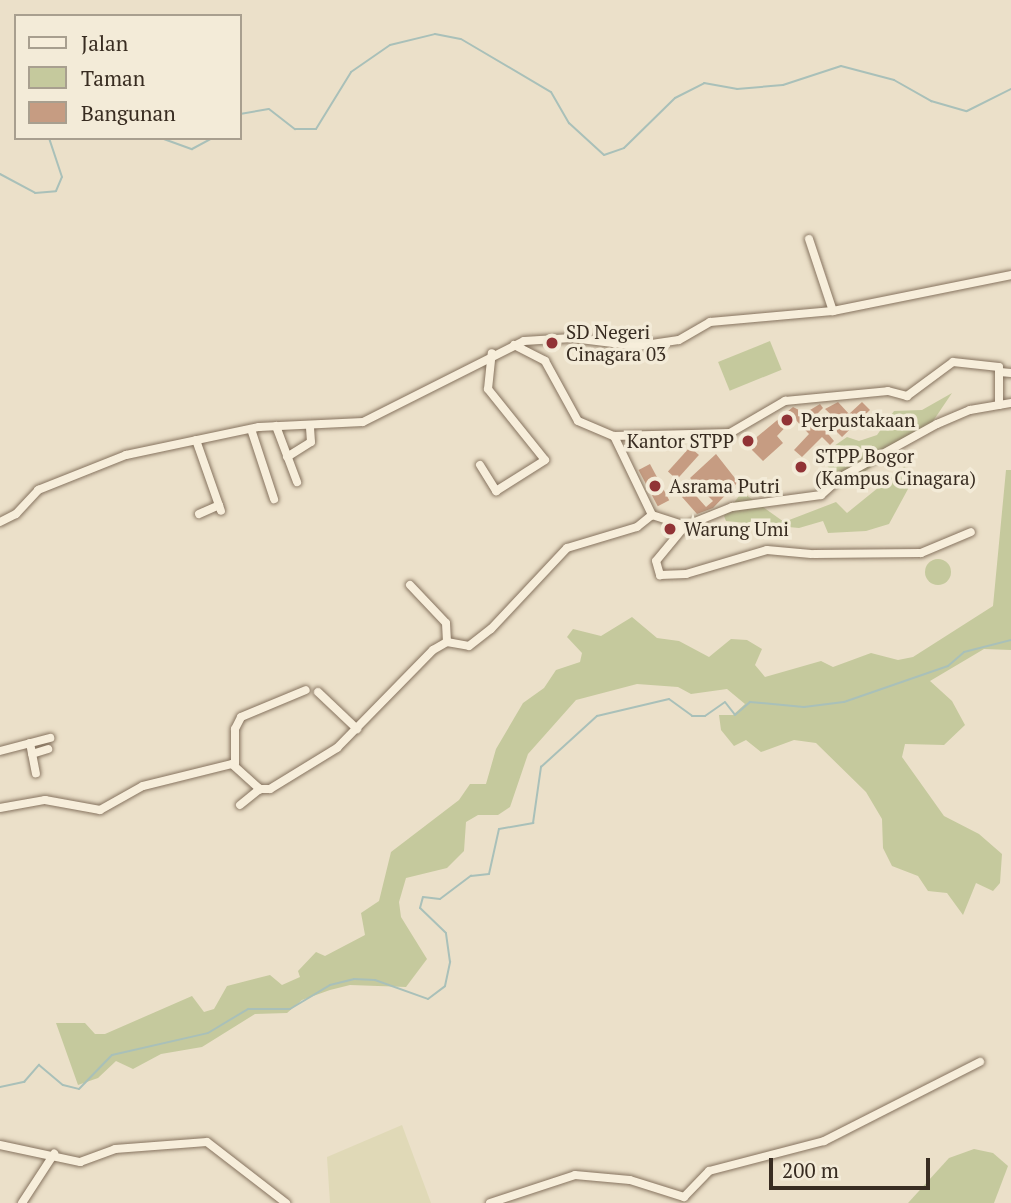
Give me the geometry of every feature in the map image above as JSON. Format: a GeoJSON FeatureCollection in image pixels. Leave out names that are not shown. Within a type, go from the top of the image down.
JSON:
{"type":"FeatureCollection","features":[{"type":"Feature","properties":{"kind":"street"},"geometry":{"type":"LineString","coordinates":[[809,239],[833,311]]}},
{"type":"Feature","properties":{"kind":"street"},"geometry":{"type":"LineString","coordinates":[[0,522],[16,514],[38,489],[109,460],[251,429],[276,426],[353,426],[388,414],[492,353],[511,345],[572,338],[638,346],[678,340],[710,322],[833,311],[1011,275]]}},
{"type":"Feature","properties":{"kind":"street"},"geometry":{"type":"LineString","coordinates":[[511,345],[545,361],[578,421],[614,436],[730,433],[785,401],[888,391],[905,396],[951,362],[997,367],[1000,372],[999,405]]}},
{"type":"Feature","properties":{"kind":"street"},"geometry":{"type":"LineString","coordinates":[[480,465],[496,491],[545,460],[488,389],[492,353]]}},
{"type":"Feature","properties":{"kind":"street"},"geometry":{"type":"LineString","coordinates":[[1000,372],[1011,373]]}},
{"type":"Feature","properties":{"kind":"street"},"geometry":{"type":"LineString","coordinates":[[971,532],[921,554],[813,554],[767,550],[711,568],[660,575],[656,561],[685,526],[732,507],[821,495],[841,477],[937,424],[1011,403]]}},
{"type":"Feature","properties":{"kind":"street"},"geometry":{"type":"LineString","coordinates":[[276,426],[298,482]]}},
{"type":"Feature","properties":{"kind":"street"},"geometry":{"type":"LineString","coordinates":[[287,457],[312,442],[310,426]]}},
{"type":"Feature","properties":{"kind":"street"},"geometry":{"type":"LineString","coordinates":[[251,429],[275,499]]}},
{"type":"Feature","properties":{"kind":"street"},"geometry":{"type":"LineString","coordinates":[[614,436],[652,515],[685,526]]}},
{"type":"Feature","properties":{"kind":"street"},"geometry":{"type":"LineString","coordinates":[[196,440],[220,508],[198,514]]}},
{"type":"Feature","properties":{"kind":"street"},"geometry":{"type":"LineString","coordinates":[[447,642],[463,648],[474,642],[567,548],[637,527],[652,515]]}},
{"type":"Feature","properties":{"kind":"street"},"geometry":{"type":"LineString","coordinates":[[410,585],[446,624],[447,642]]}},
{"type":"Feature","properties":{"kind":"street"},"geometry":{"type":"LineString","coordinates":[[240,805],[260,789],[320,760],[357,729],[433,650],[447,642]]}},
{"type":"Feature","properties":{"kind":"street"},"geometry":{"type":"LineString","coordinates":[[260,789],[235,764],[235,729],[241,717],[306,690]]}},
{"type":"Feature","properties":{"kind":"street"},"geometry":{"type":"LineString","coordinates":[[318,692],[357,729]]}},
{"type":"Feature","properties":{"kind":"street"},"geometry":{"type":"LineString","coordinates":[[0,751],[50,738]]}},
{"type":"Feature","properties":{"kind":"street"},"geometry":{"type":"LineString","coordinates":[[30,743],[36,773]]}},
{"type":"Feature","properties":{"kind":"street"},"geometry":{"type":"LineString","coordinates":[[32,754],[48,750]]}},
{"type":"Feature","properties":{"kind":"street"},"geometry":{"type":"LineString","coordinates":[[0,808],[46,800],[100,810],[142,786],[235,764]]}},
{"type":"Feature","properties":{"kind":"street"},"geometry":{"type":"LineString","coordinates":[[490,1203],[575,1175],[630,1180],[684,1197],[709,1171],[824,1141],[980,1062]]}},
{"type":"Feature","properties":{"kind":"street"},"geometry":{"type":"LineString","coordinates":[[0,1145],[54,1154],[80,1162],[115,1149],[207,1142],[285,1203]]}},
{"type":"Feature","properties":{"kind":"street"},"geometry":{"type":"LineString","coordinates":[[22,1203],[54,1154]]}},
{"type":"Feature","properties":{"kind":"shaded area"},"geometry":{"type":"Polygon","coordinates":[[[402,1125],[431,1203],[330,1203],[327,1157],[402,1125]]]}},
{"type":"Feature","properties":{"kind":"green space"},"geometry":{"type":"Polygon","coordinates":[[[770,341],[782,370],[730,391],[718,362],[770,341]]]}},
{"type":"Feature","properties":{"kind":"green space"},"geometry":{"type":"Polygon","coordinates":[[[952,393],[925,433],[848,482],[839,481],[825,463],[824,453],[847,437],[859,441],[877,435],[894,411],[922,410],[952,393]]]}},
{"type":"Feature","properties":{"kind":"green space"},"geometry":{"type":"Polygon","coordinates":[[[905,466],[908,489],[889,524],[866,531],[828,533],[823,521],[799,528],[726,521],[724,516],[742,492],[784,522],[836,502],[847,513],[905,466]]]}},
{"type":"Feature","properties":{"kind":"green space"},"geometry":{"type":"Polygon","coordinates":[[[1006,470],[1011,470],[1011,650],[984,649],[930,681],[952,701],[965,725],[944,745],[905,744],[902,757],[944,816],[979,834],[1002,854],[1000,883],[993,891],[976,883],[963,915],[947,893],[928,891],[918,876],[892,866],[883,848],[882,819],[866,792],[816,743],[794,740],[761,752],[746,740],[734,746],[721,730],[719,715],[733,715],[745,704],[727,689],[691,694],[678,687],[637,684],[576,700],[528,754],[510,807],[498,815],[478,815],[466,822],[464,851],[447,868],[406,878],[399,902],[401,917],[427,959],[406,987],[350,985],[330,990],[302,1000],[287,1013],[255,1014],[202,1047],[161,1054],[133,1069],[116,1061],[98,1078],[78,1085],[56,1023],[85,1023],[95,1034],[105,1034],[192,996],[204,1012],[214,1009],[227,986],[270,975],[282,985],[300,977],[298,971],[316,952],[325,956],[365,935],[361,913],[379,901],[391,852],[459,800],[470,784],[486,784],[496,749],[523,703],[544,688],[556,670],[580,662],[582,653],[567,637],[573,629],[601,636],[632,617],[657,638],[679,641],[709,657],[731,639],[747,640],[762,649],[755,665],[765,677],[821,661],[833,667],[871,653],[898,660],[913,657],[993,606],[1006,470]]]}},
{"type":"Feature","properties":{"kind":"green space"},"geometry":{"type":"Polygon","coordinates":[[[938,559],[947,563],[951,572],[947,581],[938,585],[929,581],[925,572],[929,563],[938,559]]]}},
{"type":"Feature","properties":{"kind":"green space"},"geometry":{"type":"Polygon","coordinates":[[[974,1149],[993,1153],[1008,1166],[994,1203],[908,1203],[949,1158],[974,1149]]]}},
{"type":"Feature","properties":{"kind":"building"},"geometry":{"type":"Polygon","coordinates":[[[838,402],[849,414],[862,402],[870,410],[842,437],[834,429],[840,423],[825,409],[838,402]]]}},
{"type":"Feature","properties":{"kind":"building"},"geometry":{"type":"Polygon","coordinates":[[[820,404],[823,408],[814,417],[834,441],[830,445],[822,437],[802,457],[794,450],[809,434],[794,418],[777,436],[783,443],[763,461],[740,438],[745,433],[752,441],[793,407],[805,413],[820,404]]]}},
{"type":"Feature","properties":{"kind":"building"},"geometry":{"type":"Polygon","coordinates":[[[690,447],[699,455],[677,480],[668,472],[690,447]]]}},
{"type":"Feature","properties":{"kind":"building"},"geometry":{"type":"Polygon","coordinates":[[[716,454],[738,482],[713,508],[697,514],[682,497],[690,489],[706,507],[713,501],[690,478],[716,454]]]}},
{"type":"Feature","properties":{"kind":"building","name":"Asrama Putri"},"geometry":{"type":"Polygon","coordinates":[[[650,464],[669,500],[658,506],[639,470],[650,464]]]}},
{"type":"Feature","properties":{"kind":"waterway"},"geometry":{"type":"LineString","coordinates":[[242,114],[269,109],[295,129],[316,129],[351,72],[390,45],[435,34],[461,39],[551,92],[569,123],[604,155],[624,148],[675,98],[704,83],[737,89],[783,85],[841,66],[894,80],[931,101],[967,111],[1011,89]]}},
{"type":"Feature","properties":{"kind":"waterway"},"geometry":{"type":"LineString","coordinates":[[0,174],[35,193],[56,191],[62,177],[50,140]]}},
{"type":"Feature","properties":{"kind":"waterway"},"geometry":{"type":"LineString","coordinates":[[167,140],[192,149],[209,140]]}},
{"type":"Feature","properties":{"kind":"waterway"},"geometry":{"type":"LineString","coordinates":[[0,1087],[24,1082],[39,1065],[63,1085],[79,1089],[112,1055],[208,1033],[248,1009],[290,1009],[330,985],[354,979],[375,980],[428,999],[445,986],[450,962],[446,933],[420,908],[423,897],[440,899],[471,876],[489,874],[499,829],[533,823],[541,767],[597,716],[669,699],[692,716],[705,716],[725,702],[735,715],[750,702],[804,707],[844,702],[948,666],[964,652],[1011,640]]}},
{"type":"Feature","properties":{"kind":"place","name":"SD Negeri Cinagara 03"},"geometry":{"type":"Point","coordinates":[552,343]}},
{"type":"Feature","properties":{"kind":"place","name":"Perpustakaan"},"geometry":{"type":"Point","coordinates":[787,420]}},
{"type":"Feature","properties":{"kind":"place","name":"Kantor STPP"},"geometry":{"type":"Point","coordinates":[748,441]}},
{"type":"Feature","properties":{"kind":"place","name":"STPP Bogor (Kampus Cinagara)"},"geometry":{"type":"Point","coordinates":[801,467]}},
{"type":"Feature","properties":{"kind":"place","name":"Asrama Putri"},"geometry":{"type":"Point","coordinates":[655,486]}},
{"type":"Feature","properties":{"kind":"place","name":"Warung Umi"},"geometry":{"type":"Point","coordinates":[670,529]}}]}
